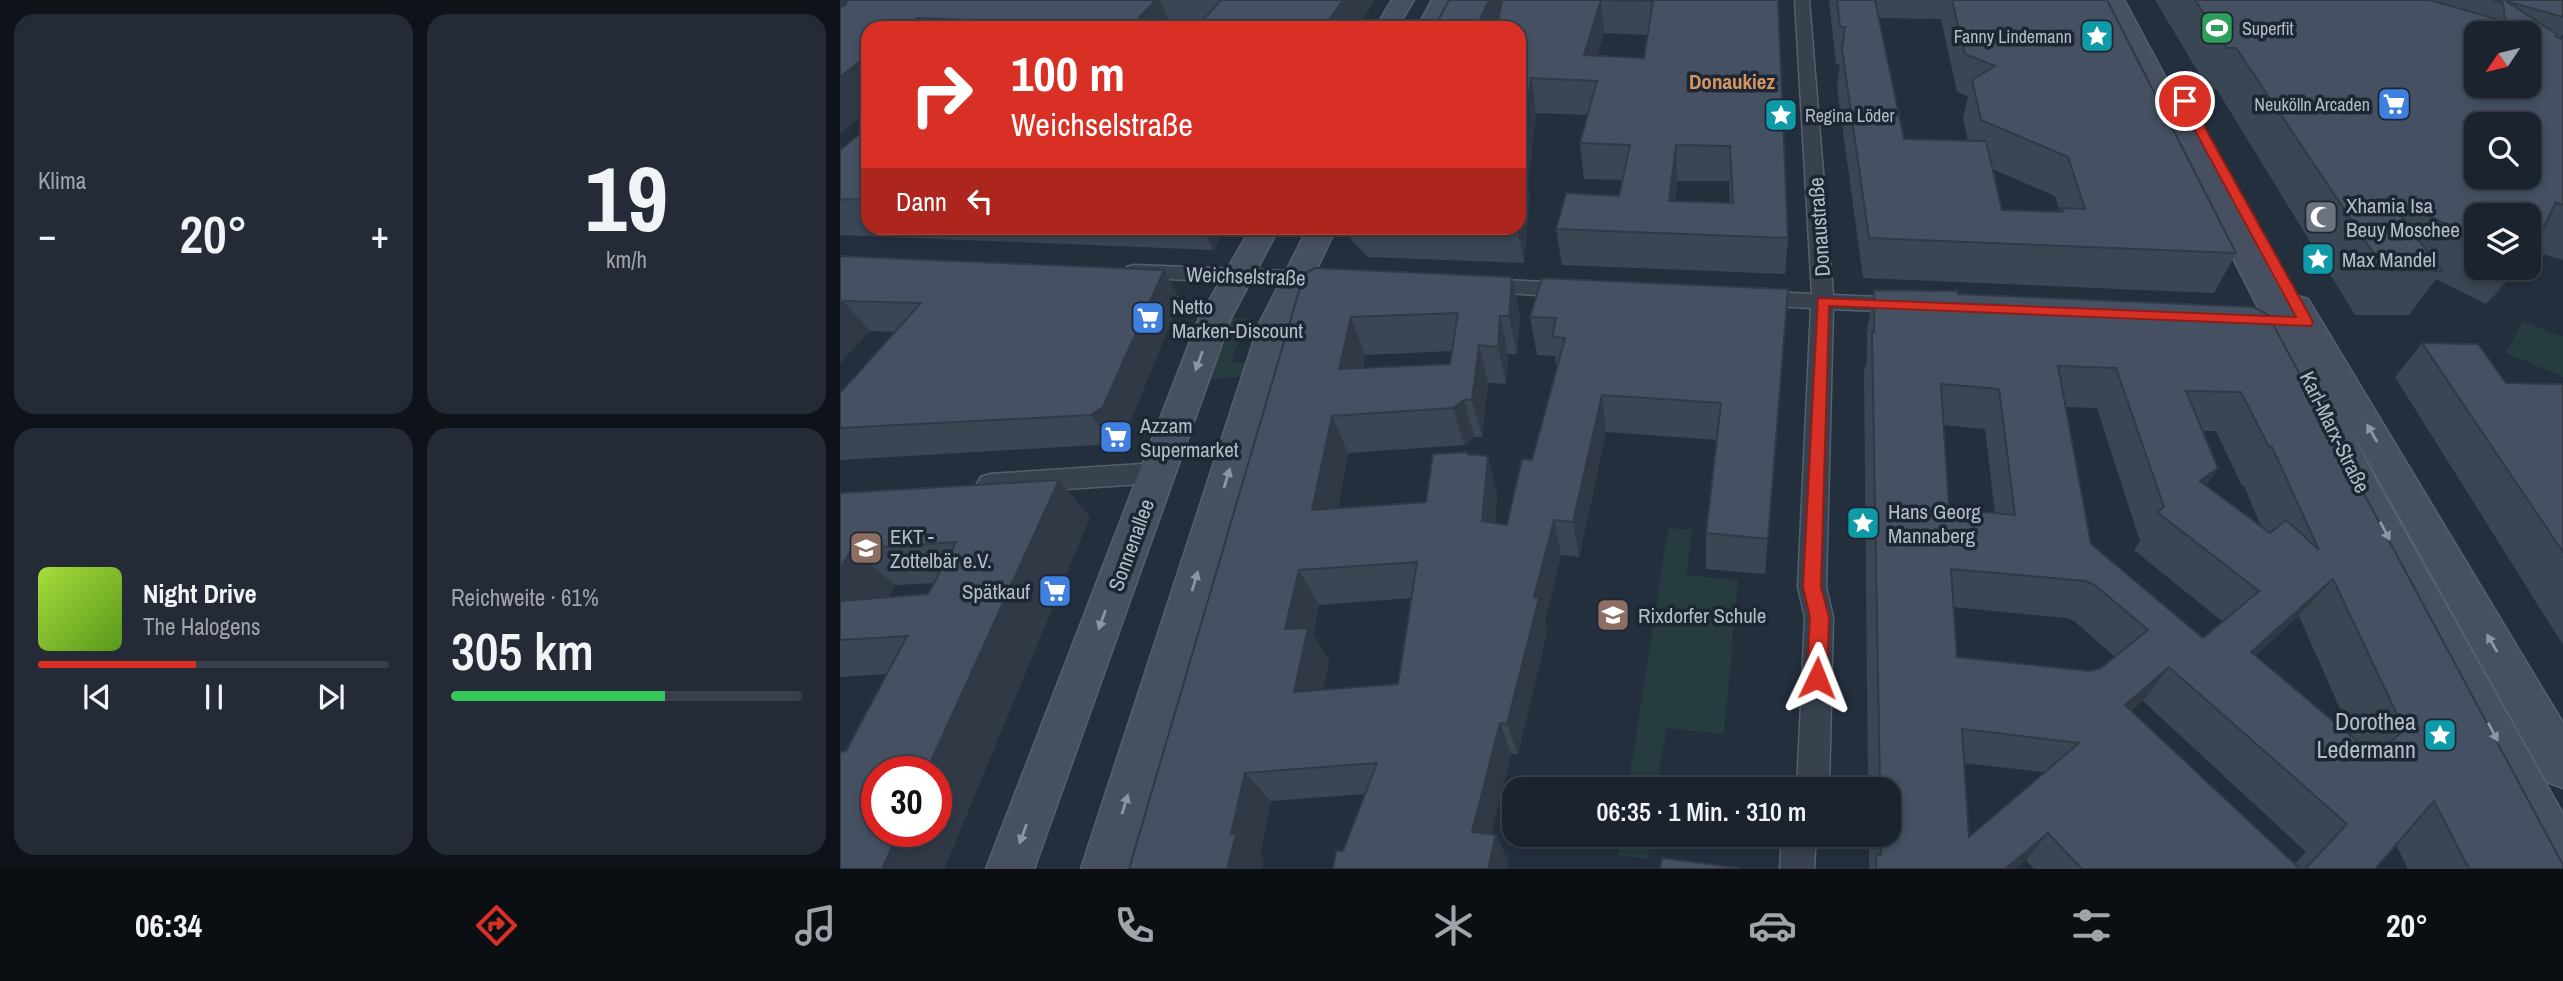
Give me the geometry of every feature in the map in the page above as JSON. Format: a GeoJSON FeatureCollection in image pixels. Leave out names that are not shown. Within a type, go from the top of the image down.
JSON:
{"type":"FeatureCollection","features":[{"type":"Feature","properties":{"kind":"main road"},"geometry":{"type":"LineString","coordinates":[[1390,21],[1404,0]]}},
{"type":"Feature","properties":{"kind":"main road"},"geometry":{"type":"LineString","coordinates":[[1432,21],[1443,0]]}},
{"type":"Feature","properties":{"kind":"main road","name":"Karl-Marx-Straße"},"geometry":{"type":"LineString","coordinates":[[2113,0],[2282,321],[2563,766]]}},
{"type":"Feature","properties":{"kind":"main road","name":"Karl-Marx-Straße"},"geometry":{"type":"LineString","coordinates":[[2136,0],[2153,42],[2358,482],[2563,862]]}},
{"type":"Feature","properties":{"kind":"main road","name":"Sonnenallee"},"geometry":{"type":"LineString","coordinates":[[1010,869],[1214,318],[1261,235]]}},
{"type":"Feature","properties":{"kind":"main road"},"geometry":{"type":"LineString","coordinates":[[1105,869],[1264,360],[1295,278],[1318,235]]}},
{"type":"Feature","properties":{"kind":"street","name":"Donaustraße"},"geometry":{"type":"LineString","coordinates":[[1802,0],[1824,275],[1812,587],[1819,617],[1813,777]]}},
{"type":"Feature","properties":{"kind":"street","name":"Weichselstraße"},"geometry":{"type":"LineString","coordinates":[[1107,271],[1339,280]]}},
{"type":"Feature","properties":{"kind":"street"},"geometry":{"type":"LineString","coordinates":[[1465,286],[1591,291]]}},
{"type":"Feature","properties":{"kind":"street"},"geometry":{"type":"LineString","coordinates":[[1738,297],[1922,306]]}},
{"type":"Feature","properties":{"kind":"street"},"geometry":{"type":"LineString","coordinates":[[972,485],[1157,473]]}},
{"type":"Feature","properties":{"kind":"street"},"geometry":{"type":"LineString","coordinates":[[1797,869],[1799,847]]}},
{"type":"Feature","properties":{"kind":"green space"},"geometry":{"type":"Polygon","coordinates":[[[1232,318],[1247,318],[1231,362],[1248,362],[1243,377],[1207,379],[1226,327],[1232,318]]]}},
{"type":"Feature","properties":{"kind":"green space"},"geometry":{"type":"Polygon","coordinates":[[[2523,321],[2563,337],[2563,377],[2506,353],[2523,321]]]}},
{"type":"Feature","properties":{"kind":"green space"},"geometry":{"type":"Polygon","coordinates":[[[1668,528],[1692,530],[1686,575],[1738,580],[1724,734],[1666,728],[1659,777],[1630,777],[1668,528]]]}},
{"type":"Feature","properties":{"kind":"green space"},"geometry":{"type":"Polygon","coordinates":[[[1620,847],[1650,847],[1648,859],[1618,855],[1620,847]]]}},
{"type":"Feature","properties":{"kind":"building"},"geometry":{"type":"Polygon","coordinates":[[[847,0],[1156,0],[1136,21],[917,18],[913,21],[861,21],[861,60],[840,77],[840,7],[846,4],[847,0]]]}},
{"type":"Feature","properties":{"kind":"building"},"geometry":{"type":"Polygon","coordinates":[[[1221,0],[1343,0],[1328,21],[1202,21],[1221,0]]]}},
{"type":"Feature","properties":{"kind":"building"},"geometry":{"type":"Polygon","coordinates":[[[1449,0],[1489,0],[1479,21],[1438,21],[1449,0]]]}},
{"type":"Feature","properties":{"kind":"building"},"geometry":{"type":"Polygon","coordinates":[[[1502,0],[1601,0],[1584,55],[1644,58],[1653,1],[1602,0],[1778,0],[1788,238],[1556,229],[1566,193],[1619,196],[1630,145],[1580,143],[1597,81],[1531,78],[1526,118],[1526,21],[1498,21],[1502,0]],[[1676,145],[1669,201],[1733,203],[1730,146],[1676,145]]]}},
{"type":"Feature","properties":{"kind":"building"},"geometry":{"type":"Polygon","coordinates":[[[1837,0],[1875,0],[1904,139],[1986,141],[2002,210],[2063,212],[2061,208],[2085,209],[2068,157],[1981,120],[1972,80],[1995,66],[1965,54],[1952,0],[2107,0],[2236,253],[1869,238],[1842,49],[1845,27],[1840,27],[1837,0]]]}},
{"type":"Feature","properties":{"kind":"building","name":"Neukölln Arcaden"},"geometry":{"type":"Polygon","coordinates":[[[2195,0],[2430,0],[2502,21],[2464,21],[2464,98],[2541,98],[2541,24],[2555,33],[2556,37],[2563,39],[2563,205],[2556,202],[2541,233],[2541,203],[2464,203],[2464,232],[2387,197],[2442,271],[2385,270],[2236,48],[2227,48],[2195,0]]]}},
{"type":"Feature","properties":{"kind":"building","name":"Neukölln Arcaden"},"geometry":{"type":"Polygon","coordinates":[[[2493,0],[2563,0],[2563,17],[2506,1],[2537,21],[2502,21],[2505,19],[2503,3],[2493,0]]]}},
{"type":"Feature","properties":{"kind":"building"},"geometry":{"type":"Polygon","coordinates":[[[861,133],[861,200],[840,199],[840,150],[861,133]]]}},
{"type":"Feature","properties":{"kind":"building"},"geometry":{"type":"Polygon","coordinates":[[[840,256],[1164,270],[1103,407],[1091,415],[840,428],[840,391],[921,303],[843,301],[840,304],[840,256]]]}},
{"type":"Feature","properties":{"kind":"building"},"geometry":{"type":"Polygon","coordinates":[[[1315,268],[1512,277],[1509,316],[1500,316],[1498,347],[1479,345],[1472,400],[1464,400],[1453,408],[1332,416],[1312,510],[1426,502],[1433,454],[1467,452],[1488,456],[1482,521],[1507,525],[1522,459],[1532,460],[1565,338],[1552,337],[1556,318],[1530,317],[1542,278],[1788,289],[1768,539],[1706,533],[1721,403],[1602,395],[1573,522],[1554,520],[1534,597],[1539,598],[1507,724],[1500,723],[1472,832],[1496,835],[1488,869],[1333,869],[1336,851],[1343,851],[1377,763],[1245,773],[1231,834],[1236,834],[1227,869],[1129,869],[1304,274],[1315,268]],[[1458,313],[1351,317],[1339,369],[1450,364],[1458,313]],[[1417,562],[1299,570],[1285,629],[1308,628],[1294,692],[1398,684],[1417,562]]]}},
{"type":"Feature","properties":{"kind":"building"},"geometry":{"type":"Polygon","coordinates":[[[1874,290],[1958,291],[1958,294],[2254,307],[2268,315],[2563,869],[2469,869],[2434,801],[2375,869],[2305,869],[2347,824],[2169,667],[2125,705],[2300,869],[2082,869],[2048,833],[2005,869],[1876,869],[1876,854],[1881,855],[1881,847],[1901,847],[1901,777],[1880,777],[1872,332],[1874,290]],[[2058,366],[2091,544],[2203,638],[2259,591],[2157,512],[2164,507],[2116,368],[2058,366]],[[1941,384],[1949,509],[2015,515],[1999,389],[1941,384]],[[2186,391],[2218,468],[2200,481],[2270,533],[2286,520],[2319,550],[2272,447],[2269,447],[2241,392],[2186,391]],[[1951,569],[1957,657],[2090,671],[2101,668],[2148,630],[2095,585],[2086,581],[1951,569]],[[2333,579],[2251,652],[2376,757],[2404,729],[2333,579]],[[1962,729],[1969,837],[2079,743],[1962,729]]]}},
{"type":"Feature","properties":{"kind":"building"},"geometry":{"type":"Polygon","coordinates":[[[2422,343],[2478,344],[2506,383],[2563,384],[2563,552],[2422,343]]]}},
{"type":"Feature","properties":{"kind":"building"},"geometry":{"type":"Polygon","coordinates":[[[1059,480],[933,756],[861,756],[861,847],[892,847],[882,869],[840,869],[840,752],[846,751],[907,636],[840,640],[840,601],[928,594],[956,542],[852,549],[840,568],[840,493],[1059,480]]]}},
{"type":"Feature","properties":{"kind":"building"},"geometry":{"type":"Polygon","coordinates":[[[1662,858],[1739,868],[1739,869],[1660,869],[1662,858]]]}},
{"type":"Feature","properties":{"kind":"place","name":"Superfit"},"geometry":{"type":"Point","coordinates":[2217,28]}},
{"type":"Feature","properties":{"kind":"place","name":"Fanny Lindemann"},"geometry":{"type":"Point","coordinates":[2097,36]}},
{"type":"Feature","properties":{"kind":"place","name":"Neukölln Arcaden"},"geometry":{"type":"Point","coordinates":[2394,104]}},
{"type":"Feature","properties":{"kind":"place","name":"Regina Löder"},"geometry":{"type":"Point","coordinates":[1781,115]}},
{"type":"Feature","properties":{"kind":"place","name":"Xhamia Isa Beuy Moschee"},"geometry":{"type":"Point","coordinates":[2321,217]}},
{"type":"Feature","properties":{"kind":"place","name":"Max Mandel"},"geometry":{"type":"Point","coordinates":[2318,259]}},
{"type":"Feature","properties":{"kind":"place","name":"Netto Marken-Discount"},"geometry":{"type":"Point","coordinates":[1148,318]}},
{"type":"Feature","properties":{"kind":"place","name":"Azzam Supermarket"},"geometry":{"type":"Point","coordinates":[1116,437]}},
{"type":"Feature","properties":{"kind":"place","name":"Hans Georg Mannaberg"},"geometry":{"type":"Point","coordinates":[1863,523]}},
{"type":"Feature","properties":{"kind":"place","name":"EKT - Zottelbär e.V."},"geometry":{"type":"Point","coordinates":[866,548]}},
{"type":"Feature","properties":{"kind":"place","name":"Spätkauf"},"geometry":{"type":"Point","coordinates":[1055,591]}},
{"type":"Feature","properties":{"kind":"place","name":"Rixdorfer Schule"},"geometry":{"type":"Point","coordinates":[1613,615]}},
{"type":"Feature","properties":{"kind":"place","name":"Dorothea Ledermann"},"geometry":{"type":"Point","coordinates":[2440,735]}},
{"type":"Feature","properties":{"kind":"district","name":"Donaukiez"},"geometry":{"type":"Point","coordinates":[1732,81]}},
{"type":"Feature","properties":{"kind":"route"},"geometry":{"type":"LineString","coordinates":[[1817,678],[1819,617],[1812,587],[1822,301],[2306,322],[2185,101]]}}]}
